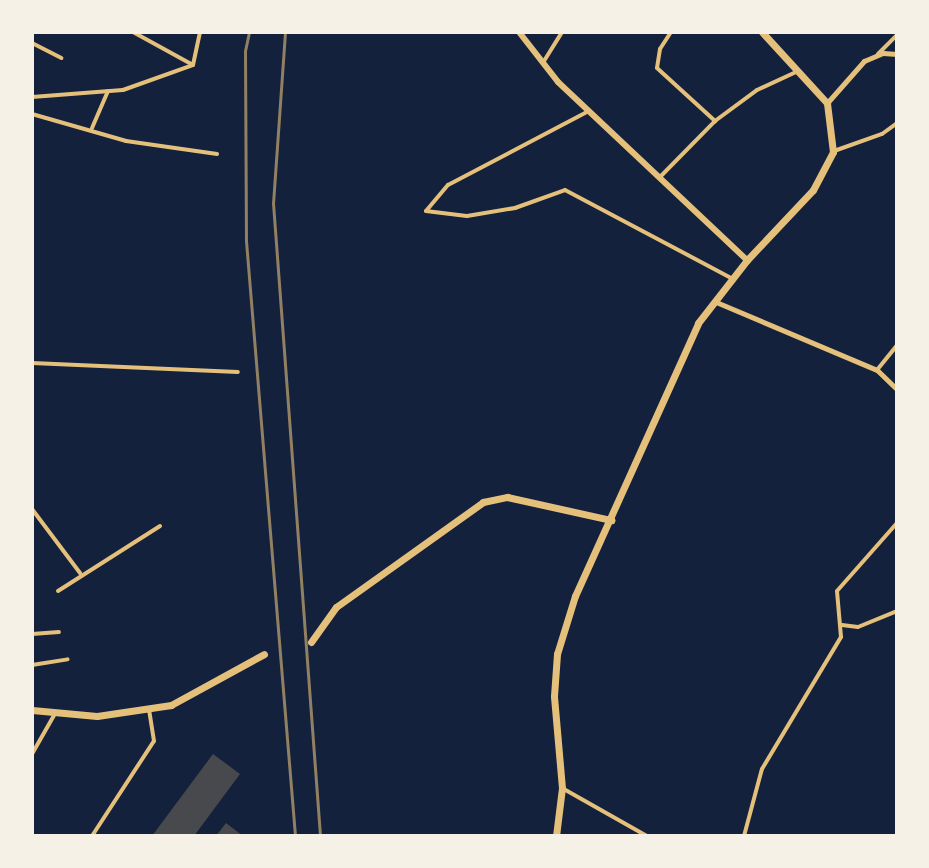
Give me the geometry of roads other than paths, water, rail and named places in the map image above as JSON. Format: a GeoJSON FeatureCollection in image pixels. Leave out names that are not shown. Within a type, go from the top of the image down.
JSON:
{"type":"FeatureCollection","features":[{"type":"Feature","properties":{"kind":"main road"},"geometry":{"type":"LineString","coordinates":[[519,32],[589,111],[747,260]]}},
{"type":"Feature","properties":{"kind":"main road"},"geometry":{"type":"LineString","coordinates":[[556,836],[562,788],[554,696],[557,654],[575,596],[611,520],[674,370],[698,323],[747,260],[813,190],[833,152],[827,103],[762,32]]}},
{"type":"Feature","properties":{"kind":"main road"},"geometry":{"type":"LineString","coordinates":[[311,642],[336,607],[483,502],[507,497],[611,520]]}},
{"type":"Feature","properties":{"kind":"main road"},"geometry":{"type":"LineString","coordinates":[[32,710],[97,716],[149,710],[207,690],[264,654]]}},
{"type":"Feature","properties":{"kind":"street"},"geometry":{"type":"LineString","coordinates":[[133,32],[193,65]]}},
{"type":"Feature","properties":{"kind":"street"},"geometry":{"type":"LineString","coordinates":[[193,65],[200,32]]}},
{"type":"Feature","properties":{"kind":"street"},"geometry":{"type":"LineString","coordinates":[[544,61],[562,32]]}},
{"type":"Feature","properties":{"kind":"street"},"geometry":{"type":"LineString","coordinates":[[671,32],[660,49],[657,68],[715,121]]}},
{"type":"Feature","properties":{"kind":"street"},"geometry":{"type":"LineString","coordinates":[[827,103],[864,61],[877,55],[897,35]]}},
{"type":"Feature","properties":{"kind":"street"},"geometry":{"type":"LineString","coordinates":[[32,43],[61,58]]}},
{"type":"Feature","properties":{"kind":"street"},"geometry":{"type":"LineString","coordinates":[[877,55],[897,54]]}},
{"type":"Feature","properties":{"kind":"street"},"geometry":{"type":"LineString","coordinates":[[32,97],[108,91],[193,65]]}},
{"type":"Feature","properties":{"kind":"street"},"geometry":{"type":"LineString","coordinates":[[659,177],[715,121],[757,90],[796,72]]}},
{"type":"Feature","properties":{"kind":"street"},"geometry":{"type":"LineString","coordinates":[[92,128],[108,91]]}},
{"type":"Feature","properties":{"kind":"street"},"geometry":{"type":"LineString","coordinates":[[589,111],[448,185],[426,211],[467,216],[515,208],[565,190],[733,279]]}},
{"type":"Feature","properties":{"kind":"street"},"geometry":{"type":"LineString","coordinates":[[32,114],[75,130],[92,128],[167,149],[217,154]]}},
{"type":"Feature","properties":{"kind":"street"},"geometry":{"type":"LineString","coordinates":[[833,152],[882,134],[897,123]]}},
{"type":"Feature","properties":{"kind":"street"},"geometry":{"type":"LineString","coordinates":[[716,302],[877,370],[897,389]]}},
{"type":"Feature","properties":{"kind":"street"},"geometry":{"type":"LineString","coordinates":[[877,370],[897,345]]}},
{"type":"Feature","properties":{"kind":"street"},"geometry":{"type":"LineString","coordinates":[[32,363],[238,372]]}},
{"type":"Feature","properties":{"kind":"street"},"geometry":{"type":"LineString","coordinates":[[32,509],[80,573]]}},
{"type":"Feature","properties":{"kind":"street"},"geometry":{"type":"LineString","coordinates":[[744,836],[762,769],[841,637],[837,591],[897,523]]}},
{"type":"Feature","properties":{"kind":"street"},"geometry":{"type":"LineString","coordinates":[[58,591],[80,573],[160,526]]}},
{"type":"Feature","properties":{"kind":"street"},"geometry":{"type":"LineString","coordinates":[[841,625],[858,627],[897,611]]}},
{"type":"Feature","properties":{"kind":"street"},"geometry":{"type":"LineString","coordinates":[[32,634],[59,632]]}},
{"type":"Feature","properties":{"kind":"street"},"geometry":{"type":"LineString","coordinates":[[32,665],[68,659]]}},
{"type":"Feature","properties":{"kind":"street"},"geometry":{"type":"LineString","coordinates":[[92,836],[154,741],[149,710]]}},
{"type":"Feature","properties":{"kind":"street"},"geometry":{"type":"LineString","coordinates":[[32,754],[56,712]]}},
{"type":"Feature","properties":{"kind":"street"},"geometry":{"type":"LineString","coordinates":[[562,788],[647,836]]}},
{"type":"Feature","properties":{"kind":"railway"},"geometry":{"type":"LineString","coordinates":[[249,32],[245,51],[246,241],[295,836]]}},
{"type":"Feature","properties":{"kind":"railway"},"geometry":{"type":"LineString","coordinates":[[285,32],[273,203],[320,836]]}}]}
